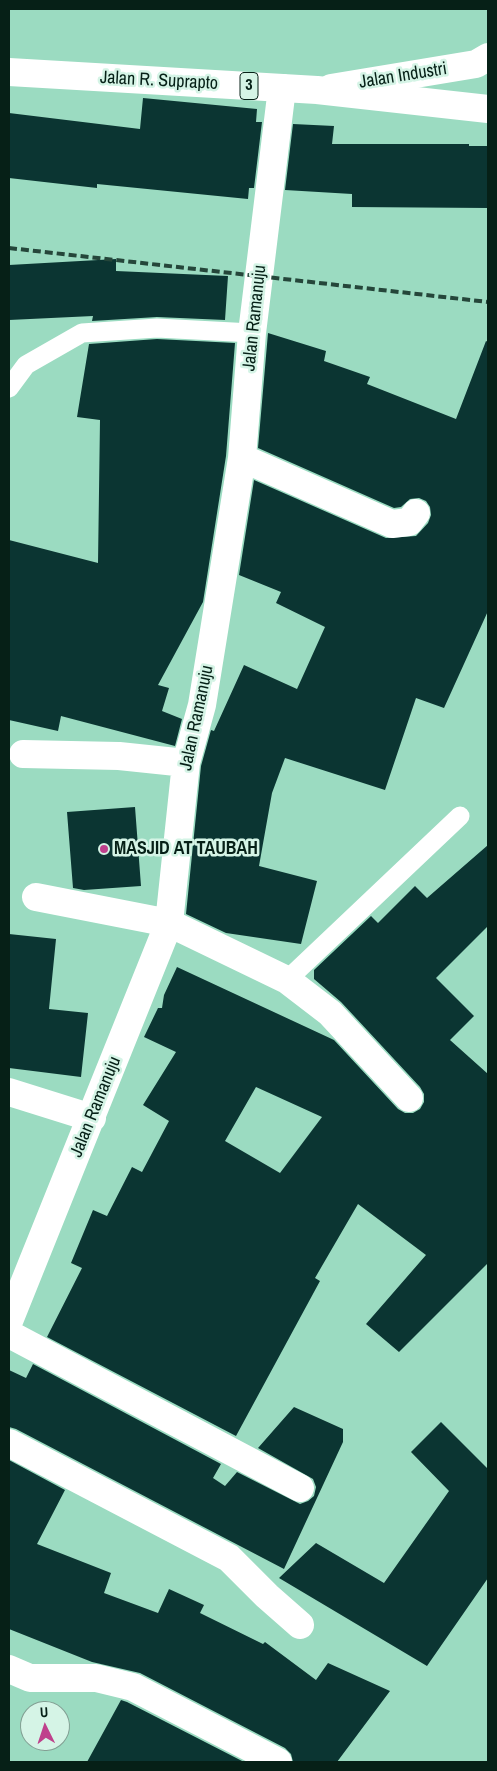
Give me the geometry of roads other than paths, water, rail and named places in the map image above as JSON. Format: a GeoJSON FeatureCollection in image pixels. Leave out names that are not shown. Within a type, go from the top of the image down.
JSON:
{"type":"FeatureCollection","features":[{"type":"Feature","properties":{"kind":"main road","name":"Jalan Industri"},"geometry":{"type":"LineString","coordinates":[[317,90],[476,64],[488,57]]}},
{"type":"Feature","properties":{"kind":"main road","name":"Jalan R. Suprapto"},"geometry":{"type":"LineString","coordinates":[[9,72],[317,90],[488,109]]}},
{"type":"Feature","properties":{"kind":"main road","name":"Jalan Ramanuju"},"geometry":{"type":"LineString","coordinates":[[9,1321],[169,923],[186,763],[202,705],[242,458],[252,333],[282,88]]}},
{"type":"Feature","properties":{"kind":"main road"},"geometry":{"type":"LineString","coordinates":[[242,458],[392,524],[409,522],[416,513]]}},
{"type":"Feature","properties":{"kind":"main road"},"geometry":{"type":"LineString","coordinates":[[23,754],[119,756],[186,763]]}},
{"type":"Feature","properties":{"kind":"main road"},"geometry":{"type":"LineString","coordinates":[[36,897],[169,923],[287,980],[330,1013],[409,1098]]}},
{"type":"Feature","properties":{"kind":"main road"},"geometry":{"type":"LineString","coordinates":[[9,1092],[92,1118]]}},
{"type":"Feature","properties":{"kind":"main road"},"geometry":{"type":"LineString","coordinates":[[9,1334],[300,1488]]}},
{"type":"Feature","properties":{"kind":"main road"},"geometry":{"type":"LineString","coordinates":[[9,1443],[229,1558],[267,1596],[300,1625]]}},
{"type":"Feature","properties":{"kind":"main road"},"geometry":{"type":"LineString","coordinates":[[9,1669],[30,1678],[96,1678],[133,1687],[278,1762]]}},
{"type":"Feature","properties":{"kind":"lane"},"geometry":{"type":"LineString","coordinates":[[9,388],[26,365],[82,333],[157,328],[252,333]]}},
{"type":"Feature","properties":{"kind":"lane"},"geometry":{"type":"LineString","coordinates":[[287,980],[460,816]]}},
{"type":"Feature","properties":{"kind":"railway"},"geometry":{"type":"LineString","coordinates":[[9,248],[488,302]]}},
{"type":"Feature","properties":{"kind":"place","name":"MASJID AT TAUBAH"},"geometry":{"type":"Point","coordinates":[104,849]}}]}
